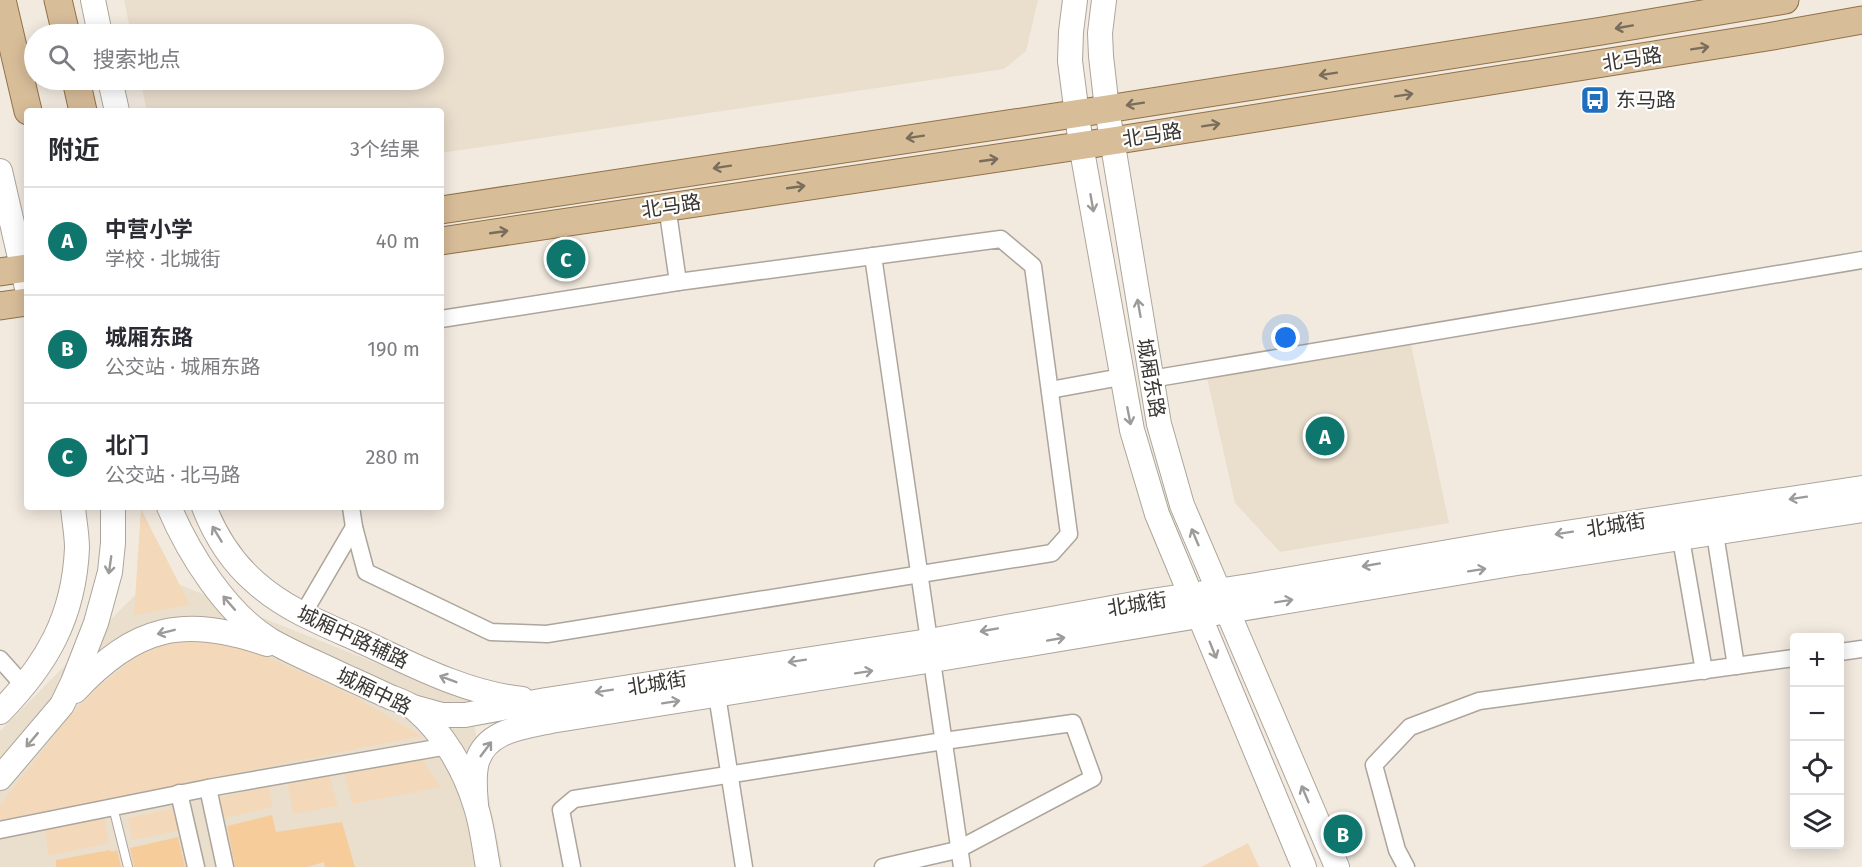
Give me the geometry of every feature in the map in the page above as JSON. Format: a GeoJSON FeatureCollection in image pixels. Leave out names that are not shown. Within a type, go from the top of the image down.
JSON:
{"type":"FeatureCollection","features":[{"type":"Feature","properties":{"kind":"main road"},"geometry":{"type":"LineString","coordinates":[[2,0],[27,108]]}},
{"type":"Feature","properties":{"kind":"main road"},"geometry":{"type":"LineString","coordinates":[[58,0],[64,24]]}},
{"type":"Feature","properties":{"kind":"main road","name":"北马路"},"geometry":{"type":"LineString","coordinates":[[444,210],[1107,109],[1602,31],[1768,2]]}},
{"type":"Feature","properties":{"kind":"main road","name":"北马路"},"geometry":{"type":"LineString","coordinates":[[444,241],[1112,141],[1745,41],[1862,20]]}},
{"type":"Feature","properties":{"kind":"main road"},"geometry":{"type":"LineString","coordinates":[[78,90],[82,108]]}},
{"type":"Feature","properties":{"kind":"main road"},"geometry":{"type":"LineString","coordinates":[[755,161],[760,192]]}},
{"type":"Feature","properties":{"kind":"main road"},"geometry":{"type":"LineString","coordinates":[[0,306],[24,302]]}},
{"type":"Feature","properties":{"kind":"street"},"geometry":{"type":"LineString","coordinates":[[93,0],[98,24]]}},
{"type":"Feature","properties":{"kind":"street","name":"城厢东路"},"geometry":{"type":"LineString","coordinates":[[1075,0],[1070,61],[1082,145],[1132,430],[1156,514],[1304,867]]}},
{"type":"Feature","properties":{"kind":"street","name":"城厢东路"},"geometry":{"type":"LineString","coordinates":[[1104,0],[1100,33],[1107,109],[1159,424],[1182,505],[1336,867]]}},
{"type":"Feature","properties":{"kind":"street"},"geometry":{"type":"LineString","coordinates":[[112,90],[116,108]]}},
{"type":"Feature","properties":{"kind":"street"},"geometry":{"type":"LineString","coordinates":[[0,171],[19,274]]}},
{"type":"Feature","properties":{"kind":"street"},"geometry":{"type":"LineString","coordinates":[[667,206],[678,282]]}},
{"type":"Feature","properties":{"kind":"street"},"geometry":{"type":"LineString","coordinates":[[351,510],[366,572],[490,632],[547,634],[1052,553],[1069,534],[1033,266],[1001,239],[678,282],[444,319]]}},
{"type":"Feature","properties":{"kind":"street"},"geometry":{"type":"LineString","coordinates":[[873,256],[920,574],[940,742],[959,858]]}},
{"type":"Feature","properties":{"kind":"street"},"geometry":{"type":"LineString","coordinates":[[1151,379],[1862,260]]}},
{"type":"Feature","properties":{"kind":"street"},"geometry":{"type":"LineString","coordinates":[[1050,390],[1121,377]]}},
{"type":"Feature","properties":{"kind":"street","name":"北城街"},"geometry":{"type":"LineString","coordinates":[[1222,601],[1501,543],[1862,488]]}},
{"type":"Feature","properties":{"kind":"street"},"geometry":{"type":"LineString","coordinates":[[0,712],[25,687],[46,656],[62,623],[72,591],[77,547],[73,510]]}},
{"type":"Feature","properties":{"kind":"street","name":"城厢中路"},"geometry":{"type":"LineString","coordinates":[[62,705],[84,656],[110,572],[113,510]]}},
{"type":"Feature","properties":{"kind":"street","name":"城厢中路"},"geometry":{"type":"LineString","coordinates":[[170,510],[196,560],[216,588],[238,613],[270,640],[412,707],[427,721],[448,746],[466,781],[476,805],[488,867]]}},
{"type":"Feature","properties":{"kind":"street","name":"城厢中路辅路"},"geometry":{"type":"LineString","coordinates":[[205,510],[217,535],[238,566],[269,594],[303,614],[417,667],[465,685],[501,696],[546,700]]}},
{"type":"Feature","properties":{"kind":"street","name":"北城街"},"geometry":{"type":"LineString","coordinates":[[476,805],[477,762],[487,746],[512,729],[717,695],[929,651],[1195,605],[1681,539],[1862,510]]}},
{"type":"Feature","properties":{"kind":"street"},"geometry":{"type":"LineString","coordinates":[[303,614],[354,527]]}},
{"type":"Feature","properties":{"kind":"street"},"geometry":{"type":"LineString","coordinates":[[1715,534],[1736,666]]}},
{"type":"Feature","properties":{"kind":"street"},"geometry":{"type":"LineString","coordinates":[[1681,539],[1704,671]]}},
{"type":"Feature","properties":{"kind":"street","name":"城厢中路"},"geometry":{"type":"LineString","coordinates":[[0,778],[88,677],[119,650],[146,637],[174,630],[198,628],[224,631],[248,637],[303,657]]}},
{"type":"Feature","properties":{"kind":"street"},"geometry":{"type":"LineString","coordinates":[[1844,651],[1862,649]]}},
{"type":"Feature","properties":{"kind":"street","name":"北城街"},"geometry":{"type":"LineString","coordinates":[[412,707],[442,715],[465,715],[546,700],[929,651]]}},
{"type":"Feature","properties":{"kind":"street"},"geometry":{"type":"LineString","coordinates":[[0,659],[25,687]]}},
{"type":"Feature","properties":{"kind":"street"},"geometry":{"type":"LineString","coordinates":[[1406,867],[1397,850],[1374,765],[1410,727],[1479,702],[1790,659]]}},
{"type":"Feature","properties":{"kind":"street"},"geometry":{"type":"LineString","coordinates":[[717,695],[744,867]]}},
{"type":"Feature","properties":{"kind":"street"},"geometry":{"type":"LineString","coordinates":[[572,867],[561,810],[574,799],[1073,723],[1093,778],[959,858],[884,867]]}},
{"type":"Feature","properties":{"kind":"street"},"geometry":{"type":"LineString","coordinates":[[0,830],[179,793],[448,746]]}},
{"type":"Feature","properties":{"kind":"street"},"geometry":{"type":"LineString","coordinates":[[208,788],[225,867]]}},
{"type":"Feature","properties":{"kind":"street"},"geometry":{"type":"LineString","coordinates":[[179,793],[196,867]]}},
{"type":"Feature","properties":{"kind":"lane"},"geometry":{"type":"LineString","coordinates":[[113,807],[128,867]]}},
{"type":"Feature","properties":{"kind":"shaded area"},"geometry":{"type":"Polygon","coordinates":[[[124,0],[1038,0],[1026,51],[1004,69],[444,153],[444,108],[146,108],[142,90],[444,90],[444,24],[129,24],[124,0]]]}},
{"type":"Feature","properties":{"kind":"shaded area"},"geometry":{"type":"Polygon","coordinates":[[[1409,335],[1449,523],[1280,552],[1235,503],[1205,369],[1409,335]]]}},
{"type":"Feature","properties":{"kind":"shaded area"},"geometry":{"type":"Polygon","coordinates":[[[141,510],[142,510],[190,605],[134,615],[141,510]]]}},
{"type":"Feature","properties":{"kind":"shaded area"},"geometry":{"type":"Polygon","coordinates":[[[155,575],[469,700],[503,867],[0,867],[0,731],[155,575]]]}},
{"type":"Feature","properties":{"kind":"shaded area"},"geometry":{"type":"Polygon","coordinates":[[[206,639],[259,653],[353,696],[421,736],[0,820],[0,805],[69,717],[102,684],[139,652],[168,641],[206,639]]]}},
{"type":"Feature","properties":{"kind":"shaded area"},"geometry":{"type":"Polygon","coordinates":[[[422,759],[441,787],[352,804],[344,774],[422,759]]]}},
{"type":"Feature","properties":{"kind":"shaded area"},"geometry":{"type":"Polygon","coordinates":[[[329,775],[338,806],[293,814],[288,784],[329,775]]]}},
{"type":"Feature","properties":{"kind":"shaded area"},"geometry":{"type":"Polygon","coordinates":[[[269,786],[273,807],[224,818],[219,798],[269,786]]]}},
{"type":"Feature","properties":{"kind":"shaded area"},"geometry":{"type":"Polygon","coordinates":[[[175,808],[181,830],[132,840],[128,818],[175,808]]]}},
{"type":"Feature","properties":{"kind":"shaded area"},"geometry":{"type":"Polygon","coordinates":[[[104,816],[109,843],[48,856],[45,828],[104,816]]]}},
{"type":"Feature","properties":{"kind":"shaded area"},"geometry":{"type":"Polygon","coordinates":[[[1248,843],[1259,867],[1201,867],[1248,843]]]}},
{"type":"Feature","properties":{"kind":"building"},"geometry":{"type":"Polygon","coordinates":[[[272,815],[276,832],[342,822],[355,867],[325,867],[324,862],[307,867],[235,867],[227,826],[272,815]]]}},
{"type":"Feature","properties":{"kind":"building"},"geometry":{"type":"Polygon","coordinates":[[[178,837],[185,867],[134,867],[130,848],[178,837]]]}},
{"type":"Feature","properties":{"kind":"building"},"geometry":{"type":"Polygon","coordinates":[[[110,850],[111,852],[117,850],[121,867],[56,867],[56,860],[110,850]]]}},
{"type":"Feature","properties":{"kind":"place","name":"东马路"},"geometry":{"type":"Point","coordinates":[1595,100]}},
{"type":"Feature","properties":{"kind":"place","name":"北门"},"geometry":{"type":"Point","coordinates":[566,259]}},
{"type":"Feature","properties":{"kind":"place","name":"中营小学"},"geometry":{"type":"Point","coordinates":[1325,436]}},
{"type":"Feature","properties":{"kind":"place","name":"城厢东路"},"geometry":{"type":"Point","coordinates":[1343,834]}}]}
